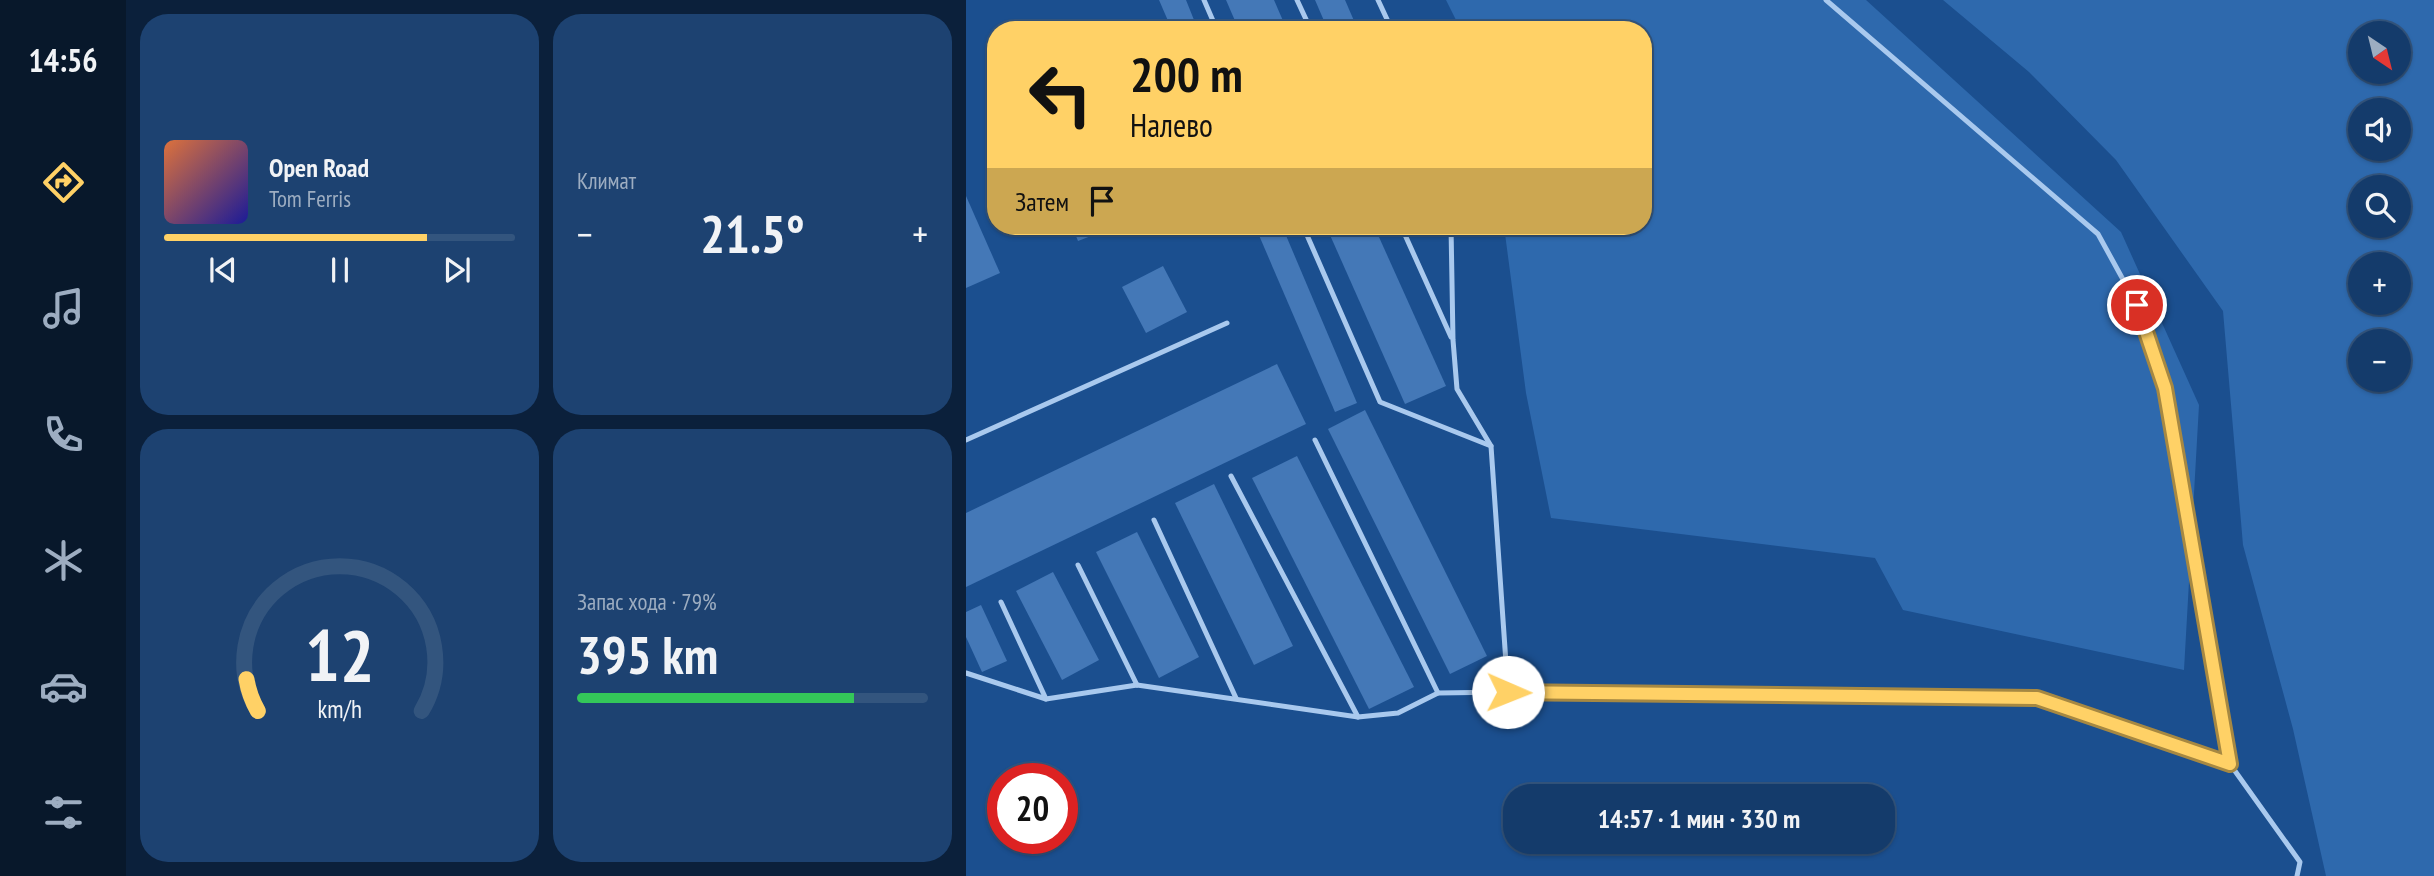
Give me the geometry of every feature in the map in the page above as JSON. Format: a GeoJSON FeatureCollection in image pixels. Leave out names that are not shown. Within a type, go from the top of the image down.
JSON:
{"type":"FeatureCollection","features":[{"type":"Feature","properties":{"kind":"lane"},"geometry":{"type":"LineString","coordinates":[[1204,0],[1213,21]]}},
{"type":"Feature","properties":{"kind":"lane"},"geometry":{"type":"LineString","coordinates":[[1297,0],[1307,21]]}},
{"type":"Feature","properties":{"kind":"lane"},"geometry":{"type":"LineString","coordinates":[[1378,0],[1388,21]]}},
{"type":"Feature","properties":{"kind":"lane"},"geometry":{"type":"LineString","coordinates":[[1826,0],[2098,234],[2137,305],[2165,388],[2230,764],[2300,862],[2297,876]]}},
{"type":"Feature","properties":{"kind":"lane"},"geometry":{"type":"LineString","coordinates":[[1307,235],[1380,402],[1491,446]]}},
{"type":"Feature","properties":{"kind":"lane"},"geometry":{"type":"LineString","coordinates":[[1405,235],[1452,340]]}},
{"type":"Feature","properties":{"kind":"lane"},"geometry":{"type":"LineString","coordinates":[[1451,235],[1452,340],[1458,389],[1491,446],[1508,692]]}},
{"type":"Feature","properties":{"kind":"lane"},"geometry":{"type":"LineString","coordinates":[[966,440],[1227,323]]}},
{"type":"Feature","properties":{"kind":"lane"},"geometry":{"type":"LineString","coordinates":[[1315,440],[1438,693]]}},
{"type":"Feature","properties":{"kind":"lane"},"geometry":{"type":"LineString","coordinates":[[1231,475],[1358,718]]}},
{"type":"Feature","properties":{"kind":"lane"},"geometry":{"type":"LineString","coordinates":[[1154,520],[1236,698]]}},
{"type":"Feature","properties":{"kind":"lane"},"geometry":{"type":"LineString","coordinates":[[1078,565],[1137,685]]}},
{"type":"Feature","properties":{"kind":"lane"},"geometry":{"type":"LineString","coordinates":[[1000,602],[1046,699]]}},
{"type":"Feature","properties":{"kind":"lane"},"geometry":{"type":"LineString","coordinates":[[966,673],[1046,699],[1137,685],[1358,718],[1398,713],[1438,693],[2037,698],[2230,764]]}},
{"type":"Feature","properties":{"kind":"shaded area"},"geometry":{"type":"Polygon","coordinates":[[[1446,0],[1866,0],[2121,232],[2199,405],[2184,670],[1903,610],[1875,558],[1551,518],[1526,393],[1505,235],[1652,235],[1652,21],[1456,21],[1446,0]]]}},
{"type":"Feature","properties":{"kind":"shaded area"},"geometry":{"type":"Polygon","coordinates":[[[1943,0],[2434,0],[2434,876],[2326,876],[2293,729],[2243,545],[2223,311],[2116,160],[2029,72],[1943,0]]]}},
{"type":"Feature","properties":{"kind":"building"},"geometry":{"type":"Polygon","coordinates":[[[1159,0],[1186,0],[1194,21],[1168,21],[1159,0]]]}},
{"type":"Feature","properties":{"kind":"building"},"geometry":{"type":"Polygon","coordinates":[[[1226,0],[1274,0],[1283,21],[1235,21],[1226,0]]]}},
{"type":"Feature","properties":{"kind":"building"},"geometry":{"type":"Polygon","coordinates":[[[1315,0],[1345,0],[1354,21],[1324,21],[1315,0]]]}},
{"type":"Feature","properties":{"kind":"building"},"geometry":{"type":"Polygon","coordinates":[[[966,196],[1000,273],[966,288],[966,196]]]}},
{"type":"Feature","properties":{"kind":"building"},"geometry":{"type":"Polygon","coordinates":[[[1076,235],[1094,235],[1078,241],[1076,235]]]}},
{"type":"Feature","properties":{"kind":"building"},"geometry":{"type":"Polygon","coordinates":[[[1259,235],[1286,235],[1357,403],[1335,412],[1259,235]]]}},
{"type":"Feature","properties":{"kind":"building"},"geometry":{"type":"Polygon","coordinates":[[[1330,235],[1378,235],[1446,386],[1405,404],[1330,235]]]}},
{"type":"Feature","properties":{"kind":"building"},"geometry":{"type":"Polygon","coordinates":[[[1163,266],[1187,312],[1146,333],[1122,287],[1163,266]]]}},
{"type":"Feature","properties":{"kind":"building"},"geometry":{"type":"Polygon","coordinates":[[[1277,364],[1306,424],[966,587],[966,513],[1277,364]]]}},
{"type":"Feature","properties":{"kind":"building"},"geometry":{"type":"Polygon","coordinates":[[[1365,410],[1487,656],[1450,674],[1328,429],[1365,410]]]}},
{"type":"Feature","properties":{"kind":"building"},"geometry":{"type":"Polygon","coordinates":[[[1297,456],[1414,687],[1369,709],[1252,478],[1297,456]]]}},
{"type":"Feature","properties":{"kind":"building"},"geometry":{"type":"Polygon","coordinates":[[[1214,484],[1293,646],[1254,665],[1175,503],[1214,484]]]}},
{"type":"Feature","properties":{"kind":"building"},"geometry":{"type":"Polygon","coordinates":[[[1137,532],[1199,657],[1159,678],[1096,552],[1137,532]]]}},
{"type":"Feature","properties":{"kind":"building"},"geometry":{"type":"Polygon","coordinates":[[[1053,572],[1099,660],[1062,680],[1016,591],[1053,572]]]}},
{"type":"Feature","properties":{"kind":"building"},"geometry":{"type":"Polygon","coordinates":[[[981,605],[1007,661],[982,672],[966,637],[966,612],[981,605]]]}},
{"type":"Feature","properties":{"kind":"route"},"geometry":{"type":"LineString","coordinates":[[1508,692],[2037,698],[2230,764],[2165,388],[2137,305]]}}]}
